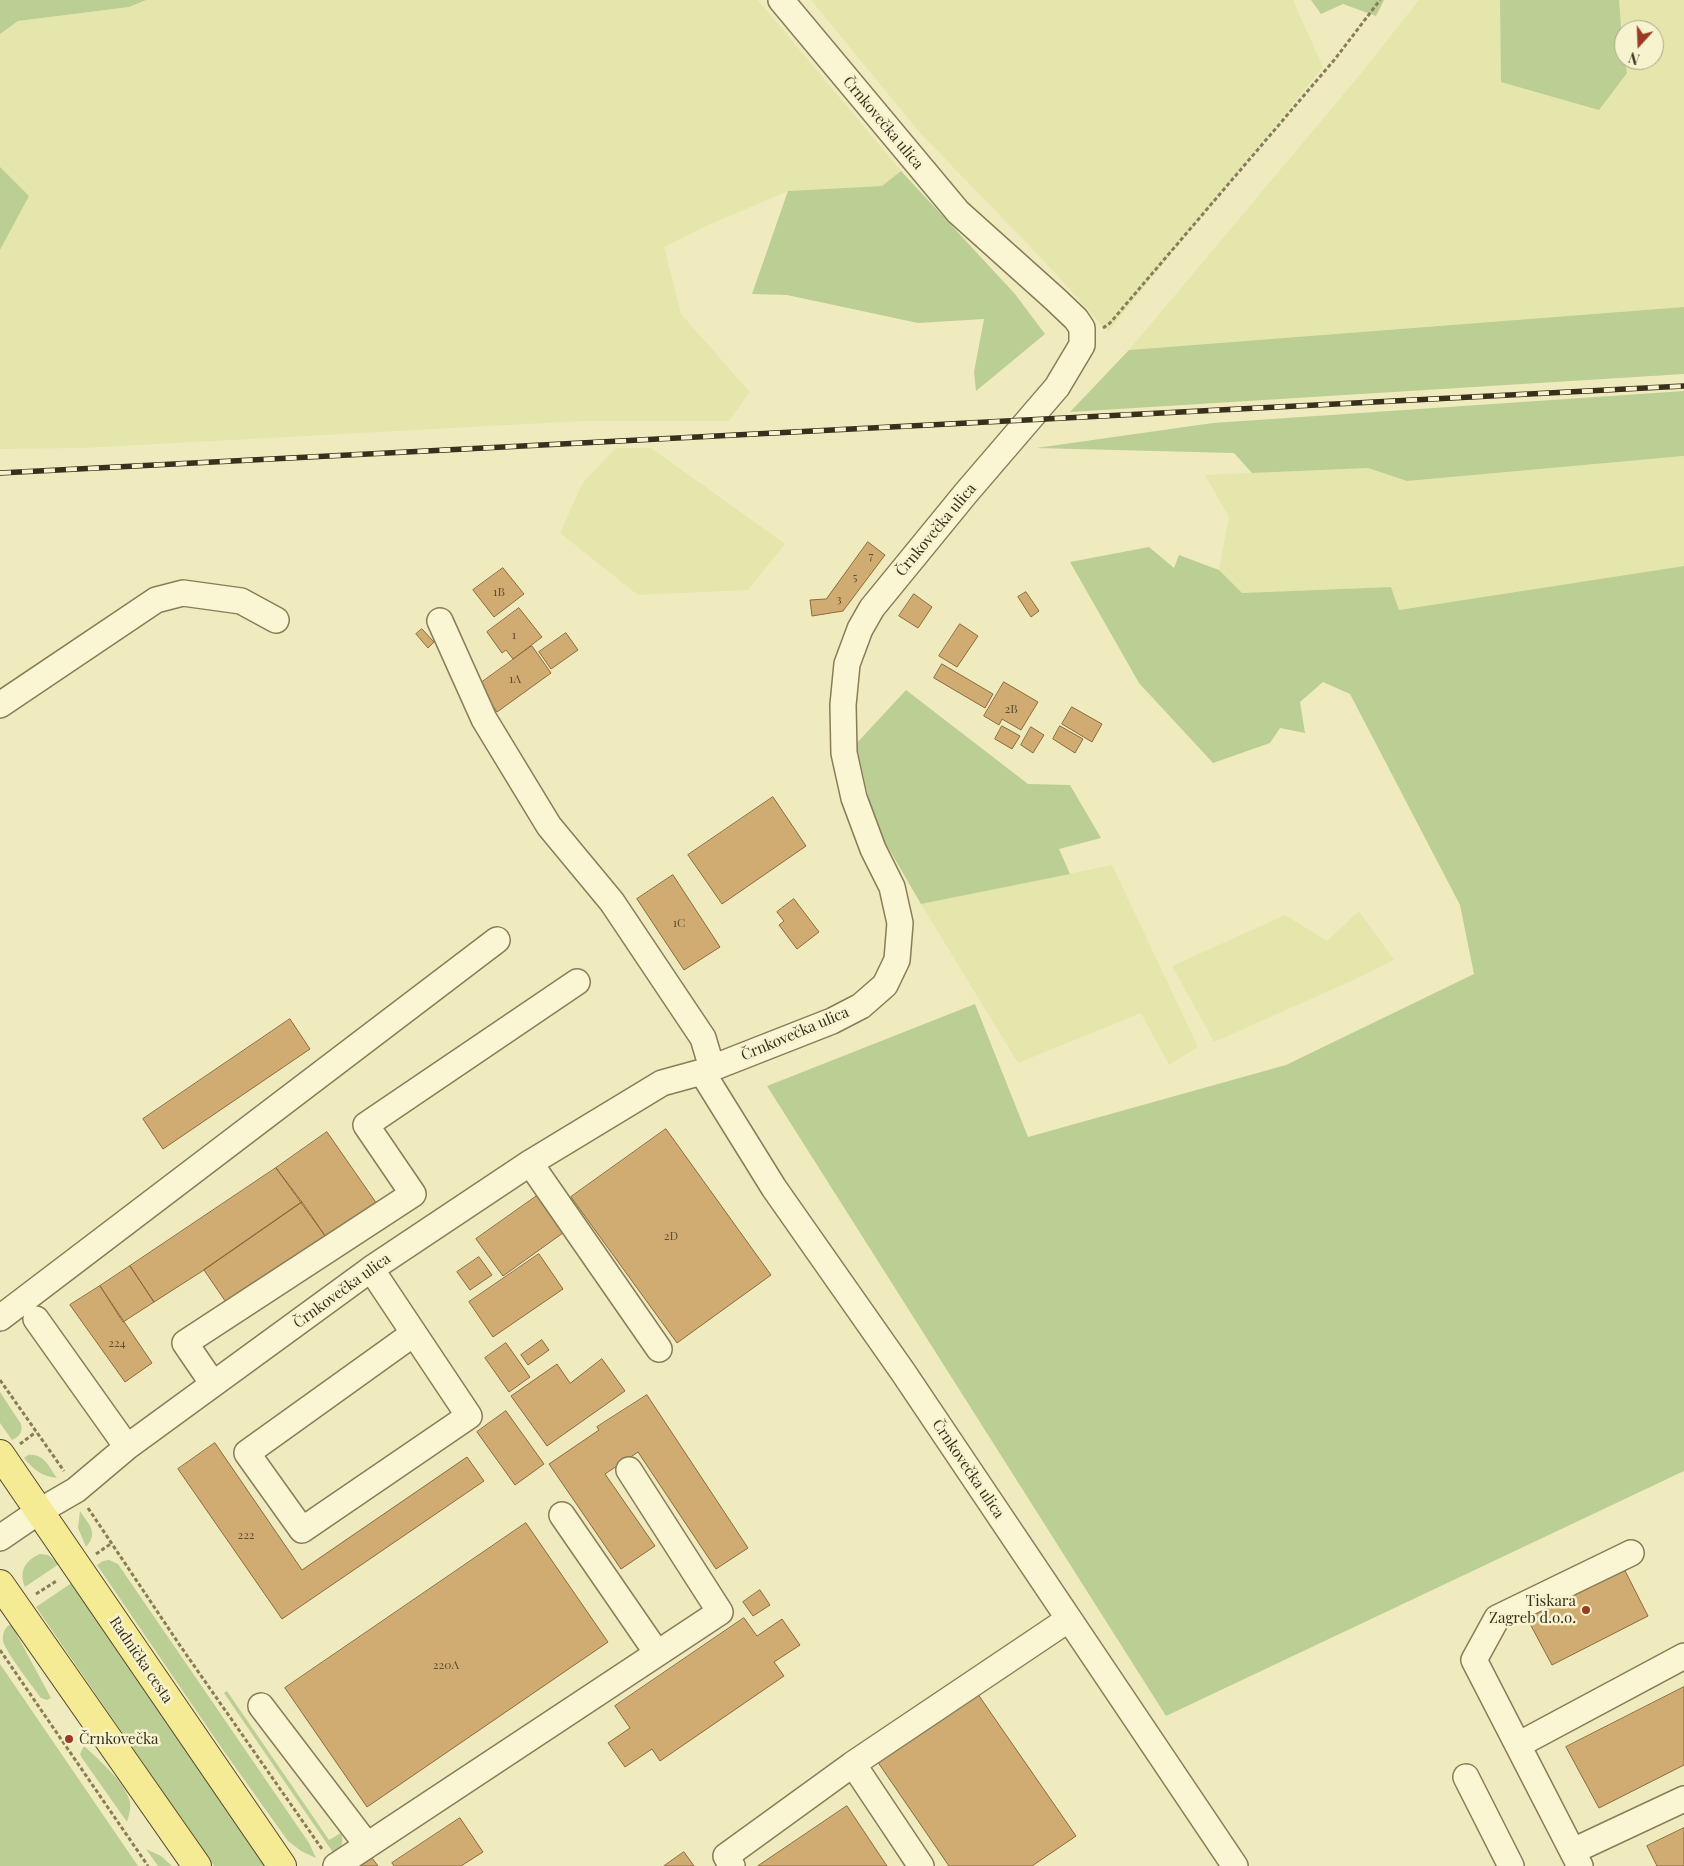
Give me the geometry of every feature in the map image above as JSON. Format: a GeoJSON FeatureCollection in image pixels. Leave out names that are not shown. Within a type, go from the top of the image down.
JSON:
{"type":"FeatureCollection","features":[{"type":"Feature","properties":{"kind":"main road","name":"Radnička cesta"},"geometry":{"type":"LineString","coordinates":[[6,1452],[38,1512],[282,1866]]}},
{"type":"Feature","properties":{"kind":"main road"},"geometry":{"type":"LineString","coordinates":[[0,1584],[197,1866]]}},
{"type":"Feature","properties":{"kind":"street","name":"Črnkovečka ulica"},"geometry":{"type":"LineString","coordinates":[[0,1538],[38,1512],[76,1490],[127,1447],[370,1269],[530,1163],[662,1082],[707,1070],[832,1021],[861,1006],[885,985],[896,960],[900,923],[892,887],[873,849],[854,798],[844,753],[843,705],[847,664],[860,628],[872,608],[966,493],[1057,387],[1082,345],[1082,328],[1076,319],[958,212],[781,0]]}},
{"type":"Feature","properties":{"kind":"street"},"geometry":{"type":"LineString","coordinates":[[0,705],[156,600],[183,593],[241,601],[276,620]]}},
{"type":"Feature","properties":{"kind":"street"},"geometry":{"type":"LineString","coordinates":[[440,621],[484,719],[549,826],[612,902],[703,1038],[707,1070]]}},
{"type":"Feature","properties":{"kind":"street"},"geometry":{"type":"LineString","coordinates":[[0,1318],[497,940]]}},
{"type":"Feature","properties":{"kind":"street"},"geometry":{"type":"LineString","coordinates":[[214,1384],[185,1344],[413,1194],[366,1125],[577,982]]}},
{"type":"Feature","properties":{"kind":"street","name":"Črnkovečka ulica"},"geometry":{"type":"LineString","coordinates":[[707,1070],[774,1188],[903,1372],[1235,1866]]}},
{"type":"Feature","properties":{"kind":"street"},"geometry":{"type":"LineString","coordinates":[[530,1163],[659,1349]]}},
{"type":"Feature","properties":{"kind":"street"},"geometry":{"type":"LineString","coordinates":[[370,1269],[414,1334],[469,1416],[302,1530],[247,1453],[414,1334]]}},
{"type":"Feature","properties":{"kind":"street"},"geometry":{"type":"LineString","coordinates":[[36,1319],[127,1447]]}},
{"type":"Feature","properties":{"kind":"street"},"geometry":{"type":"LineString","coordinates":[[336,1866],[720,1612],[629,1470]]}},
{"type":"Feature","properties":{"kind":"street"},"geometry":{"type":"LineString","coordinates":[[562,1514],[657,1653]]}},
{"type":"Feature","properties":{"kind":"street"},"geometry":{"type":"LineString","coordinates":[[1631,1553],[1496,1618],[1474,1660],[1576,1859],[1684,1799]]}},
{"type":"Feature","properties":{"kind":"street"},"geometry":{"type":"LineString","coordinates":[[732,1866],[726,1856],[853,1764],[1070,1619]]}},
{"type":"Feature","properties":{"kind":"street"},"geometry":{"type":"LineString","coordinates":[[1518,1745],[1684,1656]]}},
{"type":"Feature","properties":{"kind":"street"},"geometry":{"type":"LineString","coordinates":[[261,1706],[367,1846]]}},
{"type":"Feature","properties":{"kind":"street"},"geometry":{"type":"LineString","coordinates":[[853,1764],[920,1866]]}},
{"type":"Feature","properties":{"kind":"street"},"geometry":{"type":"LineString","coordinates":[[1466,1777],[1511,1866]]}},
{"type":"Feature","properties":{"kind":"path"},"geometry":{"type":"LineString","coordinates":[[1082,345],[1117,316],[1335,59],[1380,0]]}},
{"type":"Feature","properties":{"kind":"path"},"geometry":{"type":"LineString","coordinates":[[0,1380],[66,1473]]}},
{"type":"Feature","properties":{"kind":"path"},"geometry":{"type":"LineString","coordinates":[[6,1452],[36,1432]]}},
{"type":"Feature","properties":{"kind":"path"},"geometry":{"type":"LineString","coordinates":[[84,1501],[181,1647],[318,1842]]}},
{"type":"Feature","properties":{"kind":"path"},"geometry":{"type":"LineString","coordinates":[[92,1556],[112,1543]]}},
{"type":"Feature","properties":{"kind":"path"},"geometry":{"type":"LineString","coordinates":[[30,1598],[58,1579]]}},
{"type":"Feature","properties":{"kind":"path"},"geometry":{"type":"LineString","coordinates":[[0,1650],[148,1866]]}},
{"type":"Feature","properties":{"kind":"green space"},"geometry":{"type":"Polygon","coordinates":[[[0,0],[146,0],[129,7],[18,21],[0,34],[0,0]]]}},
{"type":"Feature","properties":{"kind":"green space"},"geometry":{"type":"Polygon","coordinates":[[[146,0],[758,0],[901,171],[882,186],[788,191],[713,223],[664,247],[681,314],[750,392],[729,421],[582,421],[84,448],[0,449],[0,250],[29,196],[0,167],[0,34],[18,21],[129,7],[146,0]]]}},
{"type":"Feature","properties":{"kind":"green space"},"geometry":{"type":"Polygon","coordinates":[[[811,0],[1293,0],[1323,67],[1108,332],[1044,261],[920,133],[811,0]]]}},
{"type":"Feature","properties":{"kind":"green space"},"geometry":{"type":"Polygon","coordinates":[[[1311,0],[1384,0],[1376,16],[1343,4],[1321,14],[1311,0]]]}},
{"type":"Feature","properties":{"kind":"green space"},"geometry":{"type":"Polygon","coordinates":[[[1419,0],[1500,0],[1501,82],[1627,73],[1627,70],[1664,70],[1664,20],[1621,20],[1619,0],[1684,0],[1684,307],[1129,350],[1358,77],[1419,0]]]}},
{"type":"Feature","properties":{"kind":"green space"},"geometry":{"type":"Polygon","coordinates":[[[1500,0],[1619,0],[1621,20],[1614,20],[1614,70],[1627,70],[1627,73],[1599,110],[1501,82],[1500,0]]]}},
{"type":"Feature","properties":{"kind":"green space"},"geometry":{"type":"Polygon","coordinates":[[[0,167],[29,196],[0,250],[0,167]]]}},
{"type":"Feature","properties":{"kind":"green space"},"geometry":{"type":"Polygon","coordinates":[[[901,171],[1015,294],[1045,334],[976,391],[974,372],[984,319],[918,323],[787,295],[752,294],[788,191],[882,186],[901,171]]]}},
{"type":"Feature","properties":{"kind":"green space"},"geometry":{"type":"Polygon","coordinates":[[[1684,307],[1684,374],[1070,412],[1129,350],[1684,307]]]}},
{"type":"Feature","properties":{"kind":"green space"},"geometry":{"type":"Polygon","coordinates":[[[1684,391],[1684,456],[1407,481],[1368,468],[1252,473],[1234,453],[1036,448],[1213,423],[1684,391]]]}},
{"type":"Feature","properties":{"kind":"green space"},"geometry":{"type":"Polygon","coordinates":[[[616,448],[651,448],[785,544],[748,590],[638,595],[560,533],[583,482],[616,448]]]}},
{"type":"Feature","properties":{"kind":"green space"},"geometry":{"type":"Polygon","coordinates":[[[1684,456],[1684,566],[1399,610],[1391,587],[1242,593],[1219,570],[1229,517],[1205,475],[1368,468],[1407,481],[1684,456]]]}},
{"type":"Feature","properties":{"kind":"green space"},"geometry":{"type":"Polygon","coordinates":[[[1149,547],[1174,568],[1179,555],[1219,570],[1242,593],[1391,587],[1399,610],[1684,566],[1684,1471],[1166,1716],[767,1086],[975,1004],[1028,1137],[1286,1065],[1474,974],[1460,905],[1350,694],[1323,682],[1300,702],[1305,733],[1280,728],[1270,743],[1213,763],[1139,683],[1070,562],[1149,547]]]}},
{"type":"Feature","properties":{"kind":"green space"},"geometry":{"type":"Polygon","coordinates":[[[906,690],[1028,784],[1070,785],[1101,838],[1059,849],[1070,874],[921,904],[875,825],[856,744],[906,690]]]}},
{"type":"Feature","properties":{"kind":"green space"},"geometry":{"type":"Polygon","coordinates":[[[1112,865],[1198,1047],[1169,1065],[1141,1013],[1018,1063],[921,904],[1112,865]]]}},
{"type":"Feature","properties":{"kind":"green space"},"geometry":{"type":"Polygon","coordinates":[[[1359,911],[1394,960],[1214,1042],[1172,966],[1285,915],[1327,941],[1359,911]]]}},
{"type":"Feature","properties":{"kind":"green space"},"geometry":{"type":"Polygon","coordinates":[[[0,1392],[21,1424],[20,1434],[12,1440],[0,1423],[0,1392]]]}},
{"type":"Feature","properties":{"kind":"green space"},"geometry":{"type":"Polygon","coordinates":[[[28,1455],[42,1458],[57,1478],[46,1476],[35,1469],[24,1458],[28,1455]]]}},
{"type":"Feature","properties":{"kind":"green space"},"geometry":{"type":"Polygon","coordinates":[[[80,1511],[92,1533],[90,1542],[86,1547],[78,1528],[80,1511]]]}},
{"type":"Feature","properties":{"kind":"green space"},"geometry":{"type":"Polygon","coordinates":[[[40,1554],[48,1555],[59,1564],[25,1587],[23,1582],[24,1568],[30,1560],[40,1554]]]}},
{"type":"Feature","properties":{"kind":"green space"},"geometry":{"type":"Polygon","coordinates":[[[109,1560],[118,1564],[309,1843],[316,1858],[301,1851],[288,1841],[223,1750],[97,1565],[109,1560]]]}},
{"type":"Feature","properties":{"kind":"green space"},"geometry":{"type":"Polygon","coordinates":[[[73,1582],[268,1866],[214,1866],[36,1607],[73,1582]]]}},
{"type":"Feature","properties":{"kind":"green space"},"geometry":{"type":"Polygon","coordinates":[[[11,1624],[51,1698],[47,1700],[41,1698],[5,1646],[3,1641],[4,1633],[11,1624]]]}},
{"type":"Feature","properties":{"kind":"green space"},"geometry":{"type":"Polygon","coordinates":[[[0,1664],[138,1866],[0,1866],[0,1664]]]}},
{"type":"Feature","properties":{"kind":"green space"},"geometry":{"type":"Polygon","coordinates":[[[227,1691],[329,1840],[341,1833],[342,1845],[334,1854],[224,1693],[227,1691]]]}},
{"type":"Feature","properties":{"kind":"green space"},"geometry":{"type":"Polygon","coordinates":[[[84,1746],[111,1772],[123,1787],[130,1802],[127,1822],[82,1758],[80,1754],[84,1746]]]}},
{"type":"Feature","properties":{"kind":"green space"},"geometry":{"type":"Polygon","coordinates":[[[146,1849],[161,1856],[172,1866],[158,1866],[146,1849]]]}},
{"type":"Feature","properties":{"kind":"building"},"geometry":{"type":"Polygon","coordinates":[[[868,542],[885,555],[843,611],[812,616],[810,600],[826,599],[868,542]]]}},
{"type":"Feature","properties":{"kind":"building"},"geometry":{"type":"Polygon","coordinates":[[[503,568],[524,594],[494,617],[473,590],[503,568]]]}},
{"type":"Feature","properties":{"kind":"building"},"geometry":{"type":"Polygon","coordinates":[[[1026,592],[1039,611],[1031,617],[1018,597],[1026,592]]]}},
{"type":"Feature","properties":{"kind":"building"},"geometry":{"type":"Polygon","coordinates":[[[914,594],[932,607],[918,628],[899,616],[914,594]]]}},
{"type":"Feature","properties":{"kind":"building"},"geometry":{"type":"Polygon","coordinates":[[[519,608],[542,637],[513,659],[506,650],[502,653],[487,632],[519,608]]]}},
{"type":"Feature","properties":{"kind":"building"},"geometry":{"type":"Polygon","coordinates":[[[960,624],[978,636],[957,667],[939,656],[960,624]]]}},
{"type":"Feature","properties":{"kind":"building"},"geometry":{"type":"Polygon","coordinates":[[[422,629],[434,642],[428,648],[416,634],[422,629]]]}},
{"type":"Feature","properties":{"kind":"building"},"geometry":{"type":"Polygon","coordinates":[[[566,633],[578,650],[551,669],[539,652],[566,633]]]}},
{"type":"Feature","properties":{"kind":"building"},"geometry":{"type":"Polygon","coordinates":[[[532,646],[551,673],[497,712],[478,685],[532,646]]]}},
{"type":"Feature","properties":{"kind":"building"},"geometry":{"type":"Polygon","coordinates":[[[942,664],[993,694],[985,708],[934,678],[942,664]]]}},
{"type":"Feature","properties":{"kind":"building"},"geometry":{"type":"Polygon","coordinates":[[[1004,682],[1038,702],[1021,730],[1002,719],[999,725],[984,716],[1004,682]]]}},
{"type":"Feature","properties":{"kind":"building"},"geometry":{"type":"Polygon","coordinates":[[[1072,707],[1102,724],[1092,742],[1062,724],[1072,707]]]}},
{"type":"Feature","properties":{"kind":"building"},"geometry":{"type":"Polygon","coordinates":[[[1002,726],[1020,736],[1012,749],[995,739],[1002,726]]]}},
{"type":"Feature","properties":{"kind":"building"},"geometry":{"type":"Polygon","coordinates":[[[1060,726],[1083,739],[1075,753],[1053,739],[1060,726]]]}},
{"type":"Feature","properties":{"kind":"building"},"geometry":{"type":"Polygon","coordinates":[[[1031,727],[1044,735],[1033,753],[1021,745],[1031,727]]]}},
{"type":"Feature","properties":{"kind":"building"},"geometry":{"type":"Polygon","coordinates":[[[773,797],[806,846],[722,904],[688,855],[773,797]]]}},
{"type":"Feature","properties":{"kind":"building"},"geometry":{"type":"Polygon","coordinates":[[[673,875],[720,947],[684,970],[637,899],[673,875]]]}},
{"type":"Feature","properties":{"kind":"building"},"geometry":{"type":"Polygon","coordinates":[[[794,899],[819,932],[797,949],[779,925],[784,921],[777,912],[794,899]]]}},
{"type":"Feature","properties":{"kind":"building"},"geometry":{"type":"Polygon","coordinates":[[[290,1019],[310,1049],[163,1149],[143,1119],[290,1019]]]}},
{"type":"Feature","properties":{"kind":"building"},"geometry":{"type":"Polygon","coordinates":[[[666,1129],[771,1275],[677,1343],[571,1197],[666,1129]]]}},
{"type":"Feature","properties":{"kind":"building"},"geometry":{"type":"Polygon","coordinates":[[[327,1132],[377,1204],[328,1240],[276,1168],[327,1132]]]}},
{"type":"Feature","properties":{"kind":"building"},"geometry":{"type":"Polygon","coordinates":[[[276,1168],[302,1202],[154,1302],[130,1266],[276,1168]]]}},
{"type":"Feature","properties":{"kind":"building"},"geometry":{"type":"Polygon","coordinates":[[[541,1193],[567,1230],[503,1276],[476,1239],[541,1193]]]}},
{"type":"Feature","properties":{"kind":"building"},"geometry":{"type":"Polygon","coordinates":[[[302,1202],[328,1240],[230,1308],[204,1270],[302,1202]]]}},
{"type":"Feature","properties":{"kind":"building"},"geometry":{"type":"Polygon","coordinates":[[[539,1254],[563,1289],[493,1337],[469,1302],[539,1254]]]}},
{"type":"Feature","properties":{"kind":"building"},"geometry":{"type":"Polygon","coordinates":[[[479,1257],[492,1275],[470,1290],[457,1272],[479,1257]]]}},
{"type":"Feature","properties":{"kind":"building"},"geometry":{"type":"Polygon","coordinates":[[[130,1266],[154,1302],[123,1322],[100,1286],[130,1266]]]}},
{"type":"Feature","properties":{"kind":"building"},"geometry":{"type":"Polygon","coordinates":[[[100,1286],[152,1363],[125,1382],[70,1305],[100,1286]]]}},
{"type":"Feature","properties":{"kind":"building"},"geometry":{"type":"Polygon","coordinates":[[[542,1340],[549,1350],[528,1365],[521,1355],[542,1340]]]}},
{"type":"Feature","properties":{"kind":"building"},"geometry":{"type":"Polygon","coordinates":[[[506,1343],[530,1377],[509,1392],[485,1358],[506,1343]]]}},
{"type":"Feature","properties":{"kind":"building"},"geometry":{"type":"Polygon","coordinates":[[[602,1359],[625,1391],[547,1446],[511,1396],[557,1364],[570,1383],[602,1359]]]}},
{"type":"Feature","properties":{"kind":"building"},"geometry":{"type":"Polygon","coordinates":[[[647,1395],[748,1548],[716,1569],[638,1452],[605,1474],[655,1546],[621,1569],[549,1464],[599,1430],[597,1427],[647,1395]]]}},
{"type":"Feature","properties":{"kind":"building"},"geometry":{"type":"Polygon","coordinates":[[[506,1411],[544,1464],[515,1485],[477,1432],[506,1411]]]}},
{"type":"Feature","properties":{"kind":"building"},"geometry":{"type":"Polygon","coordinates":[[[215,1443],[302,1570],[467,1457],[484,1481],[282,1619],[178,1469],[215,1443]]]}},
{"type":"Feature","properties":{"kind":"building"},"geometry":{"type":"Polygon","coordinates":[[[526,1523],[608,1642],[367,1807],[285,1688],[526,1523]]]}},
{"type":"Feature","properties":{"kind":"building"},"geometry":{"type":"Polygon","coordinates":[[[1618,1557],[1648,1616],[1552,1665],[1521,1607],[1618,1557]]]}},
{"type":"Feature","properties":{"kind":"building"},"geometry":{"type":"Polygon","coordinates":[[[760,1590],[770,1605],[753,1616],[743,1602],[760,1590]]]}},
{"type":"Feature","properties":{"kind":"building"},"geometry":{"type":"Polygon","coordinates":[[[744,1618],[757,1636],[782,1619],[800,1645],[774,1662],[784,1676],[660,1761],[652,1749],[625,1767],[608,1743],[630,1728],[615,1706],[744,1618]]]}},
{"type":"Feature","properties":{"kind":"building"},"geometry":{"type":"Polygon","coordinates":[[[1684,1687],[1684,1765],[1599,1808],[1566,1747],[1684,1687]]]}},
{"type":"Feature","properties":{"kind":"building"},"geometry":{"type":"Polygon","coordinates":[[[975,1690],[1076,1836],[1032,1866],[949,1866],[875,1758],[975,1690]]]}},
{"type":"Feature","properties":{"kind":"building"},"geometry":{"type":"Polygon","coordinates":[[[847,1806],[887,1866],[758,1866],[847,1806]]]}},
{"type":"Feature","properties":{"kind":"building"},"geometry":{"type":"Polygon","coordinates":[[[460,1818],[483,1852],[461,1866],[394,1866],[392,1863],[460,1818]]]}},
{"type":"Feature","properties":{"kind":"building"},"geometry":{"type":"Polygon","coordinates":[[[1684,1828],[1684,1866],[1657,1866],[1647,1846],[1684,1828]]]}},
{"type":"Feature","properties":{"kind":"building"},"geometry":{"type":"Polygon","coordinates":[[[684,1852],[694,1866],[664,1866],[684,1852]]]}},
{"type":"Feature","properties":{"kind":"building"},"geometry":{"type":"Polygon","coordinates":[[[372,1858],[378,1866],[360,1866],[372,1858]]]}},
{"type":"Feature","properties":{"kind":"railway"},"geometry":{"type":"LineString","coordinates":[[0,473],[1684,386]]}},
{"type":"Feature","properties":{"kind":"place","name":"Tiskara Zagreb d.o.o."},"geometry":{"type":"Point","coordinates":[1586,1610]}},
{"type":"Feature","properties":{"kind":"place","name":"Črnkovečka"},"geometry":{"type":"Point","coordinates":[69,1739]}}]}
